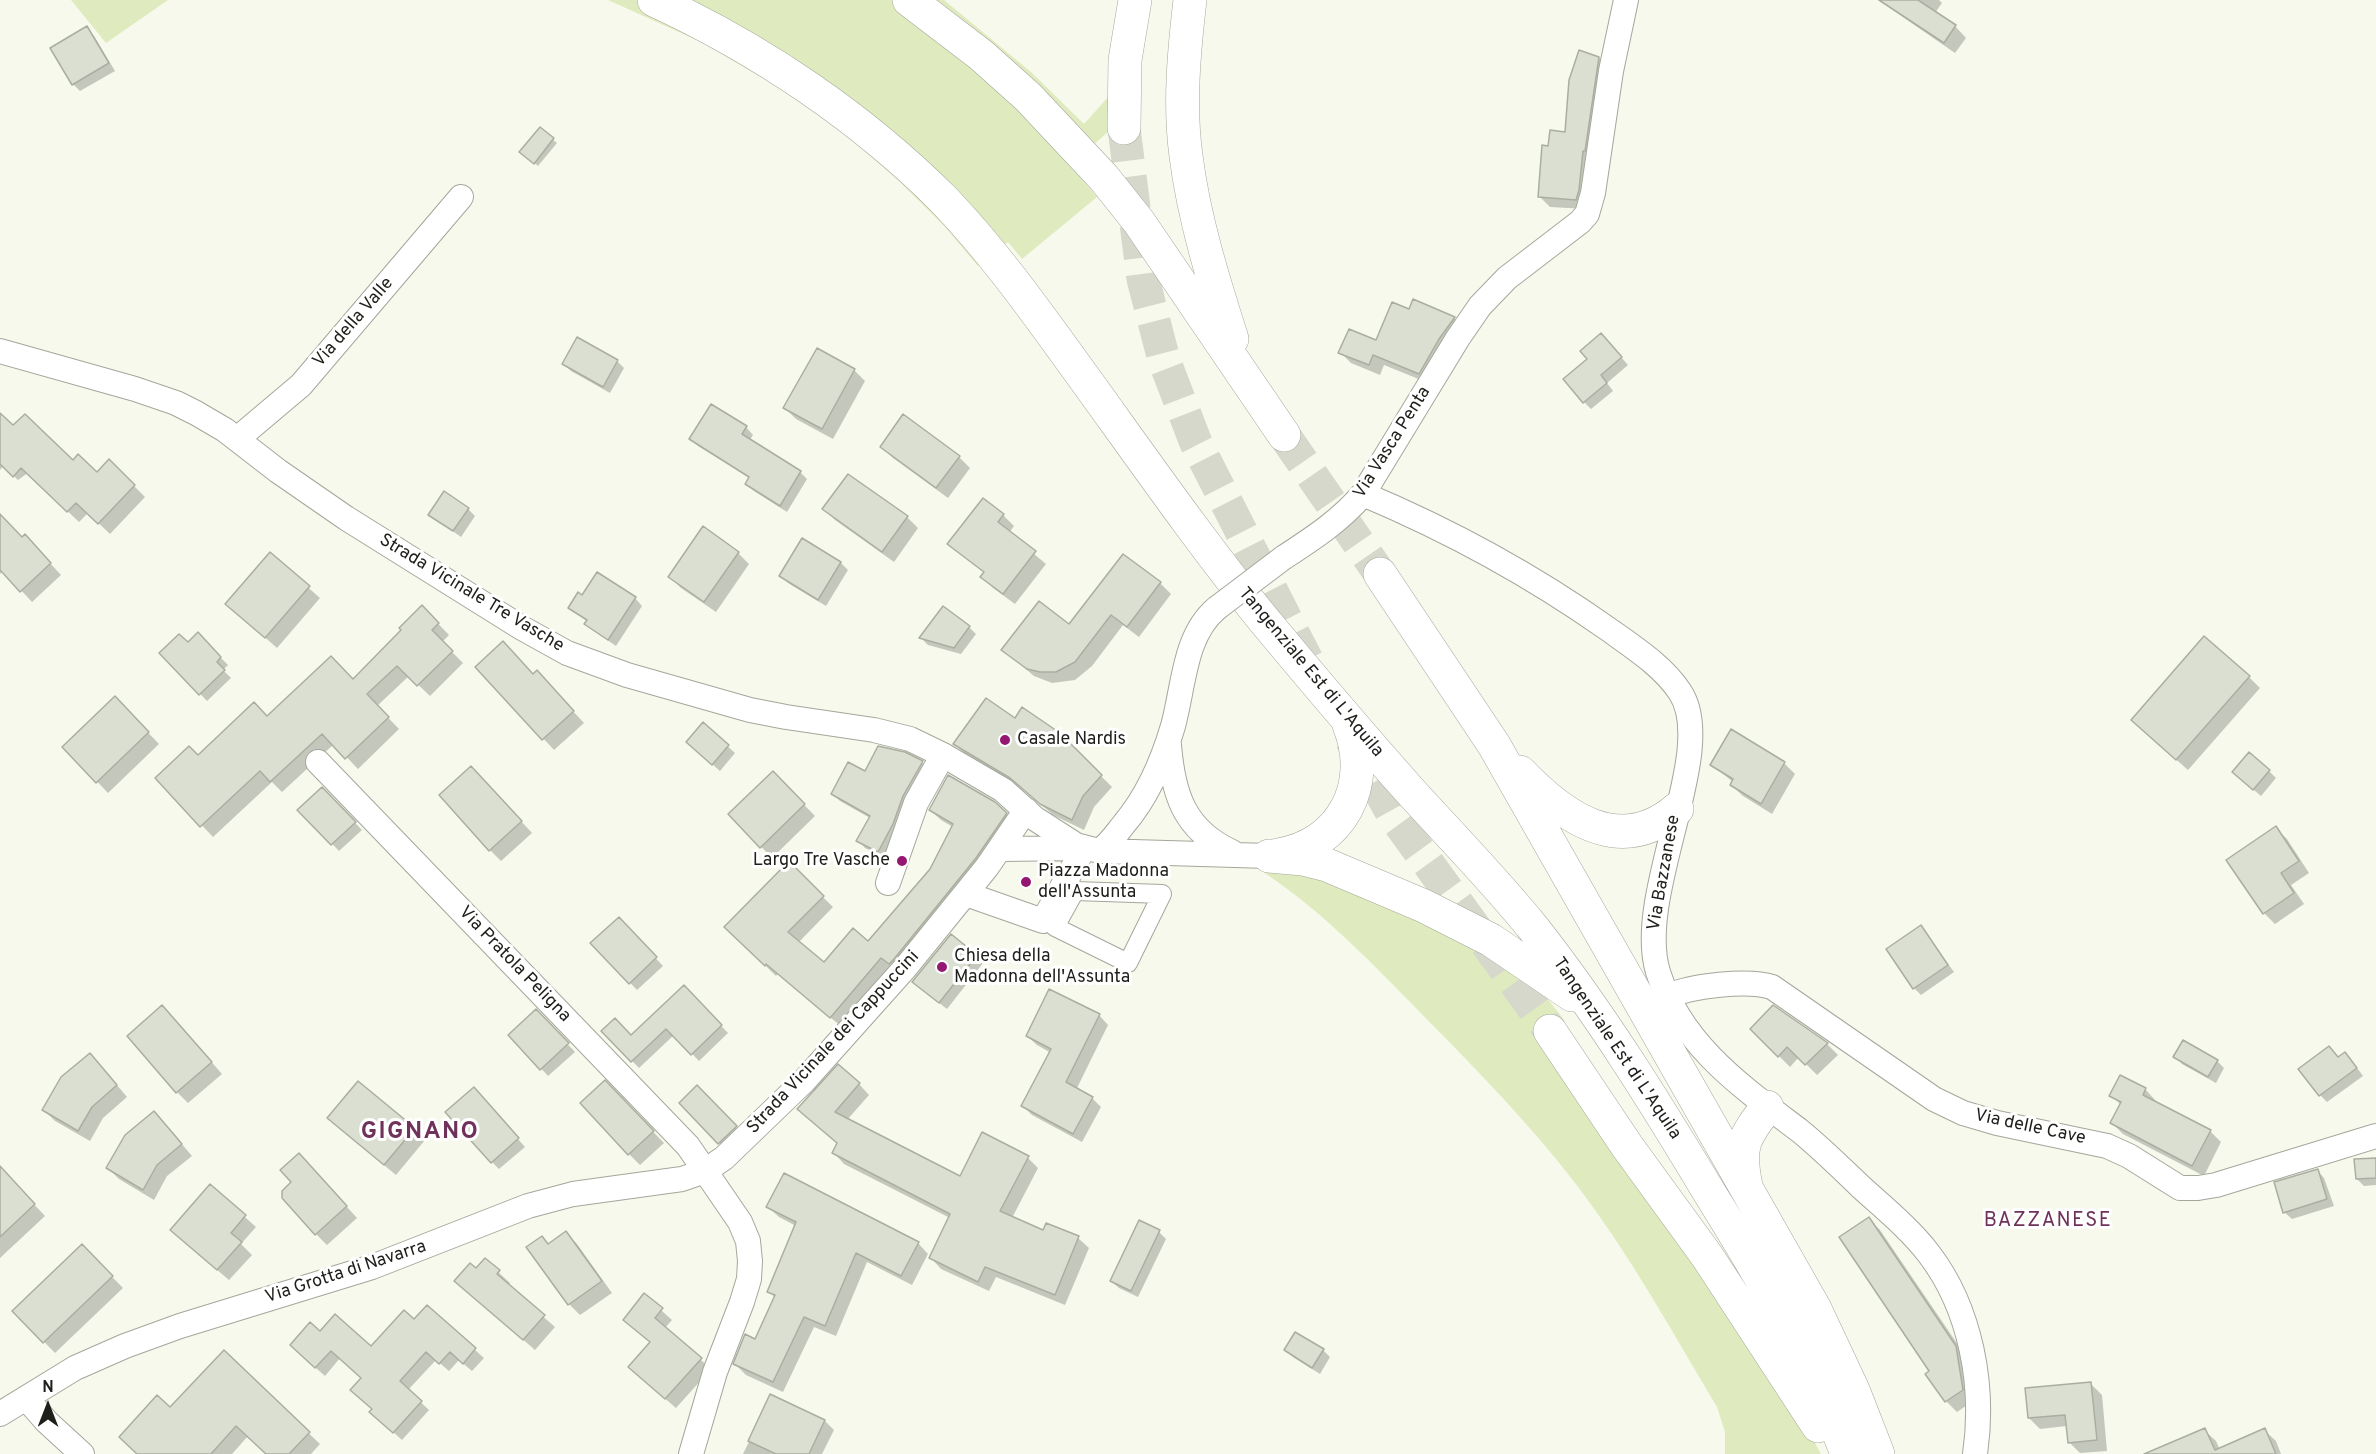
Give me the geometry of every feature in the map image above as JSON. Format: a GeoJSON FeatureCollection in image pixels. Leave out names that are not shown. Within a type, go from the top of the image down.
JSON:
{"type":"FeatureCollection","features":[{"type":"Feature","properties":{"kind":"highway","name":"Tangenziale Est di L'Aquila"},"geometry":{"type":"LineString","coordinates":[[654,0],[719,33],[780,69],[842,112],[944,200],[992,255],[1238,586],[1347,721],[1528,922],[1595,1011],[1665,1119],[1765,1284],[1812,1370],[1847,1454]]}},
{"type":"Feature","properties":{"kind":"highway"},"geometry":{"type":"LineString","coordinates":[[909,0],[981,55],[1028,97],[1081,151],[1139,222],[1284,435]]}},
{"type":"Feature","properties":{"kind":"highway"},"geometry":{"type":"LineString","coordinates":[[1124,128],[1125,60],[1135,0]]}},
{"type":"Feature","properties":{"kind":"highway"},"geometry":{"type":"LineString","coordinates":[[1190,0],[1183,111],[1185,154],[1192,198],[1211,273],[1244,375]]}},
{"type":"Feature","properties":{"kind":"highway","name":"Tangenziale Est di L'Aquila"},"geometry":{"type":"LineString","coordinates":[[1380,574],[1494,745],[1815,1309],[1853,1390],[1878,1454]]}},
{"type":"Feature","properties":{"kind":"highway"},"geometry":{"type":"LineString","coordinates":[[1253,855],[1292,852],[1315,842],[1335,824],[1348,806],[1357,784],[1358,761],[1353,736],[1347,721]]}},
{"type":"Feature","properties":{"kind":"highway"},"geometry":{"type":"LineString","coordinates":[[1494,745],[1558,807],[1582,822],[1598,828],[1616,831],[1647,827],[1664,819],[1677,809]]}},
{"type":"Feature","properties":{"kind":"highway"},"geometry":{"type":"LineString","coordinates":[[1253,855],[1304,860],[1327,865],[1446,916],[1515,956],[1595,1011]]}},
{"type":"Feature","properties":{"kind":"highway"},"geometry":{"type":"LineString","coordinates":[[1550,1030],[1627,1146],[1707,1256],[1766,1344],[1834,1454]]}},
{"type":"Feature","properties":{"kind":"highway"},"geometry":{"type":"LineString","coordinates":[[1748,1194],[1742,1160],[1744,1144],[1749,1131],[1767,1107]]}},
{"type":"Feature","properties":{"kind":"street","name":"Via Vasca Penta"},"geometry":{"type":"LineString","coordinates":[[1091,849],[1107,845],[1135,810],[1148,787],[1168,739],[1193,640],[1203,620],[1283,558],[1348,512],[1363,494],[1476,312],[1501,284],[1580,222],[1587,213],[1593,193],[1609,84],[1626,0]]}},
{"type":"Feature","properties":{"kind":"street","name":"Via della Valle"},"geometry":{"type":"LineString","coordinates":[[237,439],[295,391],[338,345],[461,197]]}},
{"type":"Feature","properties":{"kind":"street","name":"Strada Vicinale Tre Vasche"},"geometry":{"type":"LineString","coordinates":[[0,351],[176,403],[211,421],[346,518],[522,628],[567,653],[618,672],[750,710],[886,732],[921,744],[1009,794],[1037,820],[1091,849],[1253,855]]}},
{"type":"Feature","properties":{"kind":"street","name":"Via Bazzanese"},"geometry":{"type":"LineString","coordinates":[[1363,494],[1458,537],[1532,578],[1630,645],[1670,680],[1682,694],[1687,706],[1690,731],[1688,760],[1661,878],[1654,933],[1657,968],[1668,996],[1698,1046],[1767,1107],[1806,1136],[1902,1224],[1937,1265],[1960,1313],[1974,1360],[1977,1388],[1975,1454]]}},
{"type":"Feature","properties":{"kind":"street"},"geometry":{"type":"LineString","coordinates":[[1168,739],[1174,784],[1189,817],[1208,839],[1253,855]]}},
{"type":"Feature","properties":{"kind":"street"},"geometry":{"type":"LineString","coordinates":[[888,883],[916,803],[943,755]]}},
{"type":"Feature","properties":{"kind":"street","name":"Via Pratola Peligna"},"geometry":{"type":"LineString","coordinates":[[318,762],[688,1146],[705,1171]]}},
{"type":"Feature","properties":{"kind":"street"},"geometry":{"type":"LineString","coordinates":[[1000,849],[1091,849],[1053,916],[1043,921],[966,894],[1026,810]]}},
{"type":"Feature","properties":{"kind":"street"},"geometry":{"type":"LineString","coordinates":[[1053,916],[1055,927],[1128,963],[1153,929],[1162,894],[1075,891],[1065,895]]}},
{"type":"Feature","properties":{"kind":"street","name":"Strada Vicinale dei Cappuccini"},"geometry":{"type":"LineString","coordinates":[[705,1171],[724,1158],[804,1081],[905,968],[966,894]]}},
{"type":"Feature","properties":{"kind":"street","name":"Via delle Cave"},"geometry":{"type":"LineString","coordinates":[[1668,996],[1682,991],[1713,987],[1762,985],[1772,987],[1943,1104],[1983,1120],[2107,1146],[2129,1156],[2180,1188],[2193,1189],[2216,1185],[2376,1136]]}},
{"type":"Feature","properties":{"kind":"street"},"geometry":{"type":"LineString","coordinates":[[691,1454],[715,1372],[742,1302],[750,1267],[748,1241],[744,1231],[705,1171]]}},
{"type":"Feature","properties":{"kind":"street","name":"Via Grotta di Navarra"},"geometry":{"type":"LineString","coordinates":[[0,1414],[75,1368],[125,1346],[180,1326],[372,1267],[528,1206],[579,1192],[682,1179],[705,1171]]}},
{"type":"Feature","properties":{"kind":"street"},"geometry":{"type":"LineString","coordinates":[[26,1398],[52,1428],[82,1454]]}},
{"type":"Feature","properties":{"kind":"green space"},"geometry":{"type":"Polygon","coordinates":[[[71,0],[168,0],[106,43],[71,0]]]}},
{"type":"Feature","properties":{"kind":"green space"},"geometry":{"type":"Polygon","coordinates":[[[608,0],[944,0],[1031,72],[1084,124],[1109,96],[1110,130],[1070,166],[1097,197],[1022,259],[1008,242],[978,266],[945,227],[898,180],[837,127],[771,83],[701,42],[608,0]]]}},
{"type":"Feature","properties":{"kind":"green space"},"geometry":{"type":"Polygon","coordinates":[[[1260,870],[1300,870],[1383,896],[1535,983],[1565,1021],[1537,1036],[1790,1397],[1821,1454],[1725,1454],[1725,1432],[1717,1407],[1661,1312],[1601,1218],[1556,1159],[1485,1079],[1357,949],[1301,899],[1260,870]]]}},
{"type":"Feature","properties":{"kind":"building"},"geometry":{"type":"Polygon","coordinates":[[[1879,0],[1918,0],[1956,25],[1944,43],[1879,0]]]}},
{"type":"Feature","properties":{"kind":"building"},"geometry":{"type":"Polygon","coordinates":[[[87,26],[109,63],[72,85],[50,48],[87,26]]]}},
{"type":"Feature","properties":{"kind":"building"},"geometry":{"type":"Polygon","coordinates":[[[1579,50],[1599,57],[1585,151],[1583,151],[1579,190],[1576,200],[1538,197],[1542,145],[1548,146],[1550,130],[1565,132],[1569,80],[1579,50]]]}},
{"type":"Feature","properties":{"kind":"building"},"geometry":{"type":"Polygon","coordinates":[[[540,127],[554,138],[534,164],[519,152],[540,127]]]}},
{"type":"Feature","properties":{"kind":"building"},"geometry":{"type":"Polygon","coordinates":[[[1413,299],[1455,317],[1419,374],[1373,355],[1369,365],[1338,353],[1349,329],[1376,340],[1392,302],[1409,309],[1413,299]]]}},
{"type":"Feature","properties":{"kind":"building"},"geometry":{"type":"Polygon","coordinates":[[[1601,333],[1622,357],[1601,375],[1607,383],[1583,403],[1563,379],[1587,359],[1580,351],[1601,333]]]}},
{"type":"Feature","properties":{"kind":"building"},"geometry":{"type":"Polygon","coordinates":[[[577,337],[618,360],[603,387],[562,364],[577,337]]]}},
{"type":"Feature","properties":{"kind":"building"},"geometry":{"type":"Polygon","coordinates":[[[817,348],[855,369],[822,429],[783,408],[817,348]]]}},
{"type":"Feature","properties":{"kind":"building"},"geometry":{"type":"Polygon","coordinates":[[[711,404],[747,426],[742,434],[801,471],[780,506],[745,484],[749,477],[689,439],[711,404]]]}},
{"type":"Feature","properties":{"kind":"building"},"geometry":{"type":"Polygon","coordinates":[[[0,413],[13,425],[25,414],[73,460],[78,454],[97,472],[109,459],[135,485],[98,524],[76,503],[67,512],[21,468],[13,477],[0,464],[0,413]]]}},
{"type":"Feature","properties":{"kind":"building"},"geometry":{"type":"Polygon","coordinates":[[[903,414],[960,456],[936,488],[880,447],[903,414]]]}},
{"type":"Feature","properties":{"kind":"building"},"geometry":{"type":"Polygon","coordinates":[[[848,474],[908,516],[882,552],[822,509],[848,474]]]}},
{"type":"Feature","properties":{"kind":"building"},"geometry":{"type":"Polygon","coordinates":[[[444,491],[469,508],[453,531],[428,515],[444,491]]]}},
{"type":"Feature","properties":{"kind":"building"},"geometry":{"type":"Polygon","coordinates":[[[983,498],[1004,514],[998,522],[1036,551],[1003,594],[980,577],[984,572],[947,544],[983,498]]]}},
{"type":"Feature","properties":{"kind":"building"},"geometry":{"type":"Polygon","coordinates":[[[0,514],[22,537],[25,534],[51,563],[20,592],[0,570],[0,514]]]}},
{"type":"Feature","properties":{"kind":"building"},"geometry":{"type":"Polygon","coordinates":[[[703,526],[739,552],[704,602],[668,577],[703,526]]]}},
{"type":"Feature","properties":{"kind":"building"},"geometry":{"type":"Polygon","coordinates":[[[802,538],[841,562],[818,600],[779,576],[802,538]]]}},
{"type":"Feature","properties":{"kind":"building"},"geometry":{"type":"Polygon","coordinates":[[[270,552],[310,586],[265,638],[225,604],[270,552]]]}},
{"type":"Feature","properties":{"kind":"building"},"geometry":{"type":"Polygon","coordinates":[[[1123,554],[1161,582],[1127,627],[1111,615],[1075,662],[1056,672],[1027,669],[1001,650],[1039,601],[1069,624],[1123,554]]]}},
{"type":"Feature","properties":{"kind":"building"},"geometry":{"type":"Polygon","coordinates":[[[597,572],[636,597],[608,640],[584,624],[587,620],[568,608],[578,592],[582,595],[597,572]]]}},
{"type":"Feature","properties":{"kind":"building"},"geometry":{"type":"Polygon","coordinates":[[[422,605],[439,623],[432,630],[453,651],[417,686],[397,666],[367,694],[389,717],[345,759],[322,734],[270,782],[260,771],[200,827],[155,778],[189,746],[198,755],[254,702],[267,716],[331,656],[353,679],[422,605]]]}},
{"type":"Feature","properties":{"kind":"building"},"geometry":{"type":"Polygon","coordinates":[[[943,606],[970,626],[954,648],[919,638],[943,606]]]}},
{"type":"Feature","properties":{"kind":"building"},"geometry":{"type":"Polygon","coordinates":[[[198,632],[221,657],[217,662],[225,670],[199,695],[159,653],[179,634],[188,642],[198,632]]]}},
{"type":"Feature","properties":{"kind":"building"},"geometry":{"type":"Polygon","coordinates":[[[2204,636],[2250,676],[2176,760],[2131,720],[2204,636]]]}},
{"type":"Feature","properties":{"kind":"building"},"geometry":{"type":"Polygon","coordinates":[[[503,641],[533,674],[537,670],[574,711],[542,740],[475,667],[503,641]]]}},
{"type":"Feature","properties":{"kind":"building"},"geometry":{"type":"Polygon","coordinates":[[[115,696],[149,732],[96,783],[62,747],[115,696]]]}},
{"type":"Feature","properties":{"kind":"building"},"geometry":{"type":"Polygon","coordinates":[[[986,698],[1015,718],[1022,707],[1060,733],[1102,775],[1083,796],[1072,820],[1040,804],[1010,778],[953,744],[986,698]]]}},
{"type":"Feature","properties":{"kind":"building"},"geometry":{"type":"Polygon","coordinates":[[[703,722],[729,745],[712,765],[686,742],[703,722]]]}},
{"type":"Feature","properties":{"kind":"building"},"geometry":{"type":"Polygon","coordinates":[[[1731,729],[1785,762],[1761,804],[1730,785],[1733,779],[1710,765],[1731,729]]]}},
{"type":"Feature","properties":{"kind":"building"},"geometry":{"type":"Polygon","coordinates":[[[878,746],[905,752],[923,761],[903,796],[893,824],[878,852],[856,841],[870,816],[831,794],[848,762],[865,771],[878,746]]]}},
{"type":"Feature","properties":{"kind":"building"},"geometry":{"type":"Polygon","coordinates":[[[2249,752],[2270,770],[2253,790],[2232,772],[2249,752]]]}},
{"type":"Feature","properties":{"kind":"building"},"geometry":{"type":"Polygon","coordinates":[[[471,766],[522,821],[489,851],[439,795],[471,766]]]}},
{"type":"Feature","properties":{"kind":"building"},"geometry":{"type":"Polygon","coordinates":[[[773,771],[805,804],[760,848],[728,814],[773,771]]]}},
{"type":"Feature","properties":{"kind":"building"},"geometry":{"type":"Polygon","coordinates":[[[948,775],[995,802],[1007,813],[976,858],[894,959],[889,964],[881,958],[830,1018],[766,964],[765,966],[724,927],[789,861],[824,896],[788,932],[824,962],[853,928],[868,941],[930,869],[953,824],[929,810],[948,775]]]}},
{"type":"Feature","properties":{"kind":"building"},"geometry":{"type":"Polygon","coordinates":[[[322,787],[356,822],[331,845],[297,810],[322,787]]]}},
{"type":"Feature","properties":{"kind":"building"},"geometry":{"type":"Polygon","coordinates":[[[2276,826],[2299,861],[2281,873],[2294,893],[2263,914],[2226,860],[2276,826]]]}},
{"type":"Feature","properties":{"kind":"building"},"geometry":{"type":"Polygon","coordinates":[[[619,917],[657,957],[629,984],[590,943],[619,917]]]}},
{"type":"Feature","properties":{"kind":"building"},"geometry":{"type":"Polygon","coordinates":[[[1921,925],[1948,965],[1913,989],[1886,949],[1921,925]]]}},
{"type":"Feature","properties":{"kind":"building","name":"Chiesa della Madonna dell'Assunta"},"geometry":{"type":"Polygon","coordinates":[[[951,934],[977,955],[939,1003],[912,982],[951,934]]]}},
{"type":"Feature","properties":{"kind":"building"},"geometry":{"type":"Polygon","coordinates":[[[684,985],[722,1025],[691,1055],[666,1029],[631,1062],[601,1031],[615,1018],[631,1035],[684,985]]]}},
{"type":"Feature","properties":{"kind":"building"},"geometry":{"type":"Polygon","coordinates":[[[1049,989],[1100,1014],[1066,1082],[1093,1097],[1073,1134],[1021,1106],[1051,1049],[1026,1036],[1049,989]]]}},
{"type":"Feature","properties":{"kind":"building"},"geometry":{"type":"Polygon","coordinates":[[[162,1005],[212,1062],[176,1093],[127,1036],[162,1005]]]}},
{"type":"Feature","properties":{"kind":"building"},"geometry":{"type":"Polygon","coordinates":[[[1773,1005],[1828,1043],[1805,1065],[1787,1047],[1778,1057],[1750,1029],[1773,1005]]]}},
{"type":"Feature","properties":{"kind":"building"},"geometry":{"type":"Polygon","coordinates":[[[536,1009],[569,1043],[540,1070],[508,1035],[536,1009]]]}},
{"type":"Feature","properties":{"kind":"building"},"geometry":{"type":"Polygon","coordinates":[[[2183,1040],[2218,1060],[2208,1077],[2173,1057],[2183,1040]]]}},
{"type":"Feature","properties":{"kind":"building"},"geometry":{"type":"Polygon","coordinates":[[[2329,1046],[2338,1057],[2345,1052],[2357,1068],[2319,1096],[2298,1069],[2329,1046]]]}},
{"type":"Feature","properties":{"kind":"building"},"geometry":{"type":"Polygon","coordinates":[[[90,1053],[117,1085],[92,1107],[78,1131],[42,1110],[61,1077],[90,1053]]]}},
{"type":"Feature","properties":{"kind":"building"},"geometry":{"type":"Polygon","coordinates":[[[838,1064],[860,1083],[835,1112],[960,1176],[982,1132],[1029,1156],[1000,1211],[1043,1230],[1046,1223],[1079,1236],[1055,1295],[985,1267],[978,1282],[929,1258],[950,1214],[832,1153],[837,1143],[797,1109],[838,1064]]]}},
{"type":"Feature","properties":{"kind":"building"},"geometry":{"type":"Polygon","coordinates":[[[2120,1075],[2146,1088],[2143,1095],[2211,1130],[2192,1166],[2110,1123],[2121,1102],[2109,1096],[2120,1075]]]}},
{"type":"Feature","properties":{"kind":"building"},"geometry":{"type":"Polygon","coordinates":[[[605,1080],[654,1131],[628,1155],[580,1103],[605,1080]]]}},
{"type":"Feature","properties":{"kind":"building"},"geometry":{"type":"Polygon","coordinates":[[[358,1081],[415,1128],[384,1165],[327,1118],[358,1081]]]}},
{"type":"Feature","properties":{"kind":"building"},"geometry":{"type":"Polygon","coordinates":[[[697,1085],[737,1126],[718,1144],[679,1103],[697,1085]]]}},
{"type":"Feature","properties":{"kind":"building"},"geometry":{"type":"Polygon","coordinates":[[[474,1087],[519,1138],[491,1163],[445,1112],[474,1087]]]}},
{"type":"Feature","properties":{"kind":"building"},"geometry":{"type":"Polygon","coordinates":[[[154,1111],[182,1144],[157,1165],[143,1190],[106,1168],[125,1135],[154,1111]]]}},
{"type":"Feature","properties":{"kind":"building"},"geometry":{"type":"Polygon","coordinates":[[[299,1153],[347,1206],[315,1235],[282,1198],[282,1191],[291,1182],[280,1170],[299,1153]]]}},
{"type":"Feature","properties":{"kind":"building"},"geometry":{"type":"Polygon","coordinates":[[[2376,1158],[2376,1178],[2356,1179],[2354,1159],[2376,1158]]]}},
{"type":"Feature","properties":{"kind":"building"},"geometry":{"type":"Polygon","coordinates":[[[0,1166],[35,1204],[0,1237],[0,1166]]]}},
{"type":"Feature","properties":{"kind":"building"},"geometry":{"type":"Polygon","coordinates":[[[2318,1169],[2327,1199],[2283,1213],[2274,1182],[2318,1169]]]}},
{"type":"Feature","properties":{"kind":"building"},"geometry":{"type":"Polygon","coordinates":[[[784,1173],[919,1242],[901,1276],[856,1253],[825,1326],[804,1317],[773,1382],[733,1364],[745,1334],[755,1339],[775,1295],[767,1292],[796,1222],[766,1207],[784,1173]]]}},
{"type":"Feature","properties":{"kind":"building"},"geometry":{"type":"Polygon","coordinates":[[[210,1184],[246,1215],[231,1233],[242,1242],[217,1270],[170,1230],[210,1184]]]}},
{"type":"Feature","properties":{"kind":"building"},"geometry":{"type":"Polygon","coordinates":[[[1869,1217],[1956,1346],[1963,1390],[1945,1402],[1925,1374],[1929,1371],[1839,1237],[1869,1217]]]}},
{"type":"Feature","properties":{"kind":"building"},"geometry":{"type":"Polygon","coordinates":[[[1139,1220],[1160,1230],[1131,1291],[1110,1281],[1139,1220]]]}},
{"type":"Feature","properties":{"kind":"building"},"geometry":{"type":"Polygon","coordinates":[[[566,1231],[602,1281],[568,1305],[526,1247],[542,1236],[548,1244],[566,1231]]]}},
{"type":"Feature","properties":{"kind":"building"},"geometry":{"type":"Polygon","coordinates":[[[82,1244],[113,1276],[43,1343],[12,1311],[82,1244]]]}},
{"type":"Feature","properties":{"kind":"building"},"geometry":{"type":"Polygon","coordinates":[[[485,1258],[500,1270],[497,1274],[545,1315],[523,1340],[454,1281],[470,1263],[476,1268],[485,1258]]]}},
{"type":"Feature","properties":{"kind":"building"},"geometry":{"type":"Polygon","coordinates":[[[644,1293],[663,1308],[655,1318],[702,1358],[665,1399],[628,1367],[650,1342],[623,1320],[644,1293]]]}},
{"type":"Feature","properties":{"kind":"building"},"geometry":{"type":"Polygon","coordinates":[[[427,1305],[476,1348],[463,1364],[450,1352],[439,1364],[426,1352],[400,1381],[422,1401],[393,1433],[369,1412],[372,1409],[350,1390],[361,1378],[331,1351],[315,1368],[290,1345],[310,1322],[320,1331],[335,1314],[371,1346],[404,1310],[414,1319],[427,1305]]]}},
{"type":"Feature","properties":{"kind":"building"},"geometry":{"type":"Polygon","coordinates":[[[1295,1332],[1324,1349],[1312,1368],[1284,1350],[1295,1332]]]}},
{"type":"Feature","properties":{"kind":"building"},"geometry":{"type":"Polygon","coordinates":[[[224,1350],[310,1432],[289,1454],[266,1454],[236,1426],[211,1454],[137,1454],[119,1437],[157,1395],[170,1407],[224,1350]]]}},
{"type":"Feature","properties":{"kind":"building"},"geometry":{"type":"Polygon","coordinates":[[[2091,1382],[2097,1440],[2068,1443],[2065,1415],[2028,1418],[2025,1388],[2091,1382]]]}},
{"type":"Feature","properties":{"kind":"building"},"geometry":{"type":"Polygon","coordinates":[[[770,1394],[825,1420],[809,1454],[776,1454],[748,1441],[770,1394]]]}},
{"type":"Feature","properties":{"kind":"building"},"geometry":{"type":"Polygon","coordinates":[[[2205,1428],[2215,1450],[2265,1428],[2276,1454],[2144,1454],[2205,1428]]]}},
{"type":"Feature","properties":{"kind":"tunnel"},"geometry":{"type":"LineString","coordinates":[[1124,128],[1143,279],[1164,360],[1196,443],[1307,660]]}},
{"type":"Feature","properties":{"kind":"tunnel"},"geometry":{"type":"LineString","coordinates":[[1284,435],[1380,574]]}},
{"type":"Feature","properties":{"kind":"tunnel"},"geometry":{"type":"LineString","coordinates":[[1351,739],[1393,815],[1550,1031]]}},
{"type":"Feature","properties":{"kind":"place","name":"Casale Nardis"},"geometry":{"type":"Point","coordinates":[1005,740]}},
{"type":"Feature","properties":{"kind":"place","name":"Largo Tre Vasche"},"geometry":{"type":"Point","coordinates":[902,861]}},
{"type":"Feature","properties":{"kind":"place","name":"Piazza Madonna dell'Assunta"},"geometry":{"type":"Point","coordinates":[1026,882]}},
{"type":"Feature","properties":{"kind":"place","name":"Chiesa della Madonna dell'Assunta"},"geometry":{"type":"Point","coordinates":[942,967]}},
{"type":"Feature","properties":{"kind":"district","name":"GIGNANO"},"geometry":{"type":"Point","coordinates":[420,1133]}},
{"type":"Feature","properties":{"kind":"district","name":"BAZZANESE"},"geometry":{"type":"Point","coordinates":[2048,1222]}}]}
